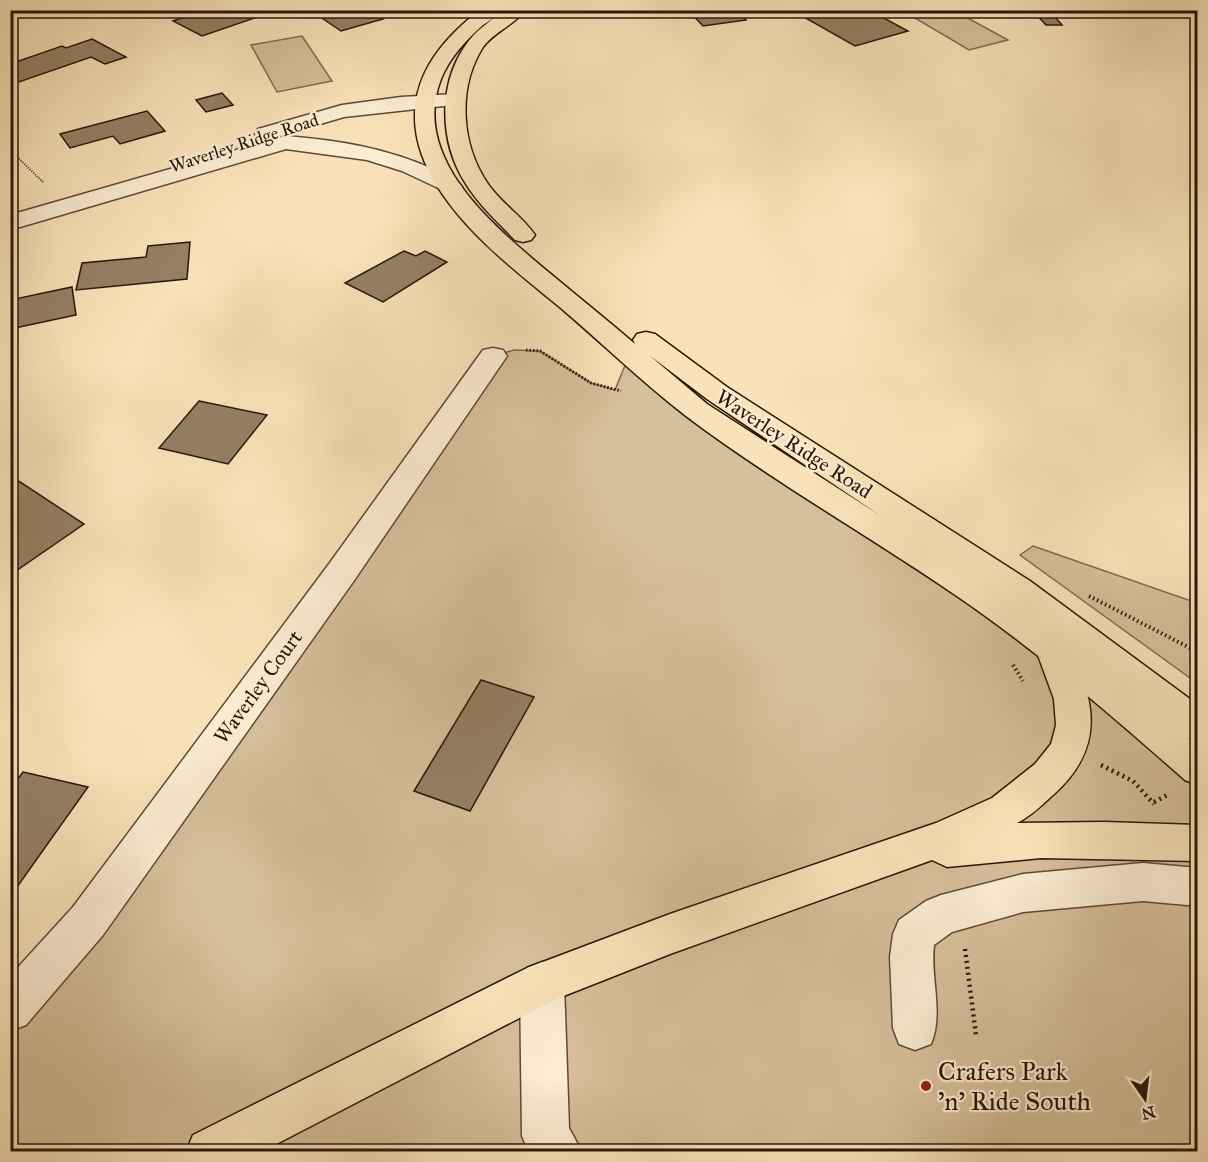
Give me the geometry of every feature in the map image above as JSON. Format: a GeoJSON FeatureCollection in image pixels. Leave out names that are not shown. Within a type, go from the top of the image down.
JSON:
{"type":"FeatureCollection","features":[{"type":"Feature","properties":{"kind":"main road","name":"Waverley Ridge Road"},"geometry":{"type":"LineString","coordinates":[[492,10],[461,35],[441,57],[430,80],[476,183],[538,251],[610,313],[717,393],[1018,590],[1087,640],[1197,726]]}},
{"type":"Feature","properties":{"kind":"main road","name":"Waverley Ridge Road"},"geometry":{"type":"LineString","coordinates":[[516,10],[475,45],[460,78],[440,105],[427,137],[436,162],[464,206],[511,253],[696,409],[990,602],[1052,647],[1197,769]]}},
{"type":"Feature","properties":{"kind":"main road"},"geometry":{"type":"LineString","coordinates":[[210,1152],[542,984],[670,934],[946,837],[1006,810],[1048,776],[1068,751],[1074,725],[1072,699],[1052,647]]}},
{"type":"Feature","properties":{"kind":"main road"},"geometry":{"type":"LineString","coordinates":[[872,864],[950,849],[1005,842],[1063,839],[1197,843]]}},
{"type":"Feature","properties":{"kind":"street","name":"Waverley Ridge Road"},"geometry":{"type":"LineString","coordinates":[[10,223],[285,142],[440,105]]}},
{"type":"Feature","properties":{"kind":"street","name":"Waverley Ridge Road"},"geometry":{"type":"LineString","coordinates":[[67,205],[205,154],[342,111],[440,105]]}},
{"type":"Feature","properties":{"kind":"street","name":"Waverley Ridge Road"},"geometry":{"type":"LineString","coordinates":[[285,142],[332,146],[377,154],[425,172],[451,187]]}},
{"type":"Feature","properties":{"kind":"street","name":"Waverley Court"},"geometry":{"type":"LineString","coordinates":[[10,1009],[88,921],[341,573],[493,356]]}},
{"type":"Feature","properties":{"kind":"street"},"geometry":{"type":"LineString","coordinates":[[915,1028],[911,957],[915,934],[941,915],[1023,893],[1143,882],[1197,887]]}},
{"type":"Feature","properties":{"kind":"street"},"geometry":{"type":"LineString","coordinates":[[542,984],[546,1136],[558,1152]]}},
{"type":"Feature","properties":{"kind":"path"},"geometry":{"type":"LineString","coordinates":[[10,150],[67,205]]}},
{"type":"Feature","properties":{"kind":"path"},"geometry":{"type":"LineString","coordinates":[[493,356],[514,350],[540,351],[591,383],[624,392]]}},
{"type":"Feature","properties":{"kind":"path"},"geometry":{"type":"LineString","coordinates":[[1087,595],[1197,652]]}},
{"type":"Feature","properties":{"kind":"path"},"geometry":{"type":"LineString","coordinates":[[1010,661],[1028,688]]}},
{"type":"Feature","properties":{"kind":"path"},"geometry":{"type":"LineString","coordinates":[[1098,764],[1133,781],[1154,802],[1157,810]]}},
{"type":"Feature","properties":{"kind":"path"},"geometry":{"type":"LineString","coordinates":[[974,942],[965,946],[976,1035]]}},
{"type":"Feature","properties":{"kind":"shaded area"},"geometry":{"type":"Polygon","coordinates":[[[903,11],[955,11],[1008,40],[969,50],[903,11]]]}},
{"type":"Feature","properties":{"kind":"shaded area"},"geometry":{"type":"Polygon","coordinates":[[[302,36],[332,81],[277,92],[251,45],[302,36]]]}},
{"type":"Feature","properties":{"kind":"shaded area"},"geometry":{"type":"Polygon","coordinates":[[[514,350],[540,351],[591,383],[615,390],[630,353],[990,601],[1197,769],[1197,1151],[11,1152],[11,1009],[493,356],[514,350]]]}},
{"type":"Feature","properties":{"kind":"shaded area"},"geometry":{"type":"Polygon","coordinates":[[[1033,546],[1197,603],[1197,683],[1020,555],[1033,546]]]}},
{"type":"Feature","properties":{"kind":"building"},"geometry":{"type":"Polygon","coordinates":[[[204,10],[264,10],[269,13],[202,36],[173,21],[204,10]]]}},
{"type":"Feature","properties":{"kind":"building"},"geometry":{"type":"Polygon","coordinates":[[[327,10],[334,13],[343,10],[370,10],[383,19],[341,31],[316,14],[327,10]]]}},
{"type":"Feature","properties":{"kind":"building"},"geometry":{"type":"Polygon","coordinates":[[[688,10],[736,10],[746,20],[703,26],[688,10]]]}},
{"type":"Feature","properties":{"kind":"building"},"geometry":{"type":"Polygon","coordinates":[[[824,10],[835,14],[847,10],[869,10],[908,31],[855,46],[802,16],[824,10]]]}},
{"type":"Feature","properties":{"kind":"building"},"geometry":{"type":"Polygon","coordinates":[[[1032,10],[1049,10],[1062,25],[1046,25],[1032,10]]]}},
{"type":"Feature","properties":{"kind":"building"},"geometry":{"type":"Polygon","coordinates":[[[92,39],[126,57],[105,64],[91,57],[10,85],[10,64],[62,46],[66,48],[92,39]]]}},
{"type":"Feature","properties":{"kind":"building"},"geometry":{"type":"Polygon","coordinates":[[[222,93],[233,105],[206,112],[196,100],[222,93]]]}},
{"type":"Feature","properties":{"kind":"building"},"geometry":{"type":"Polygon","coordinates":[[[147,111],[165,131],[120,144],[113,136],[70,148],[60,134],[147,111]]]}},
{"type":"Feature","properties":{"kind":"building"},"geometry":{"type":"Polygon","coordinates":[[[190,242],[187,279],[76,290],[82,263],[146,257],[148,246],[190,242]]]}},
{"type":"Feature","properties":{"kind":"building"},"geometry":{"type":"Polygon","coordinates":[[[404,251],[416,256],[425,251],[447,262],[383,302],[345,283],[404,251]]]}},
{"type":"Feature","properties":{"kind":"building"},"geometry":{"type":"Polygon","coordinates":[[[72,287],[76,315],[10,329],[10,300],[72,287]]]}},
{"type":"Feature","properties":{"kind":"building"},"geometry":{"type":"Polygon","coordinates":[[[199,401],[267,415],[228,464],[159,448],[199,401]]]}},
{"type":"Feature","properties":{"kind":"building"},"geometry":{"type":"Polygon","coordinates":[[[14,478],[84,524],[10,575],[10,480],[14,478]]]}},
{"type":"Feature","properties":{"kind":"building"},"geometry":{"type":"Polygon","coordinates":[[[481,680],[534,697],[470,811],[414,791],[481,680]]]}},
{"type":"Feature","properties":{"kind":"building"},"geometry":{"type":"Polygon","coordinates":[[[23,772],[88,787],[10,897],[10,789],[23,772]]]}},
{"type":"Feature","properties":{"kind":"place","name":"Crafers Park 'n' Ride South"},"geometry":{"type":"Point","coordinates":[926,1086]}}]}
